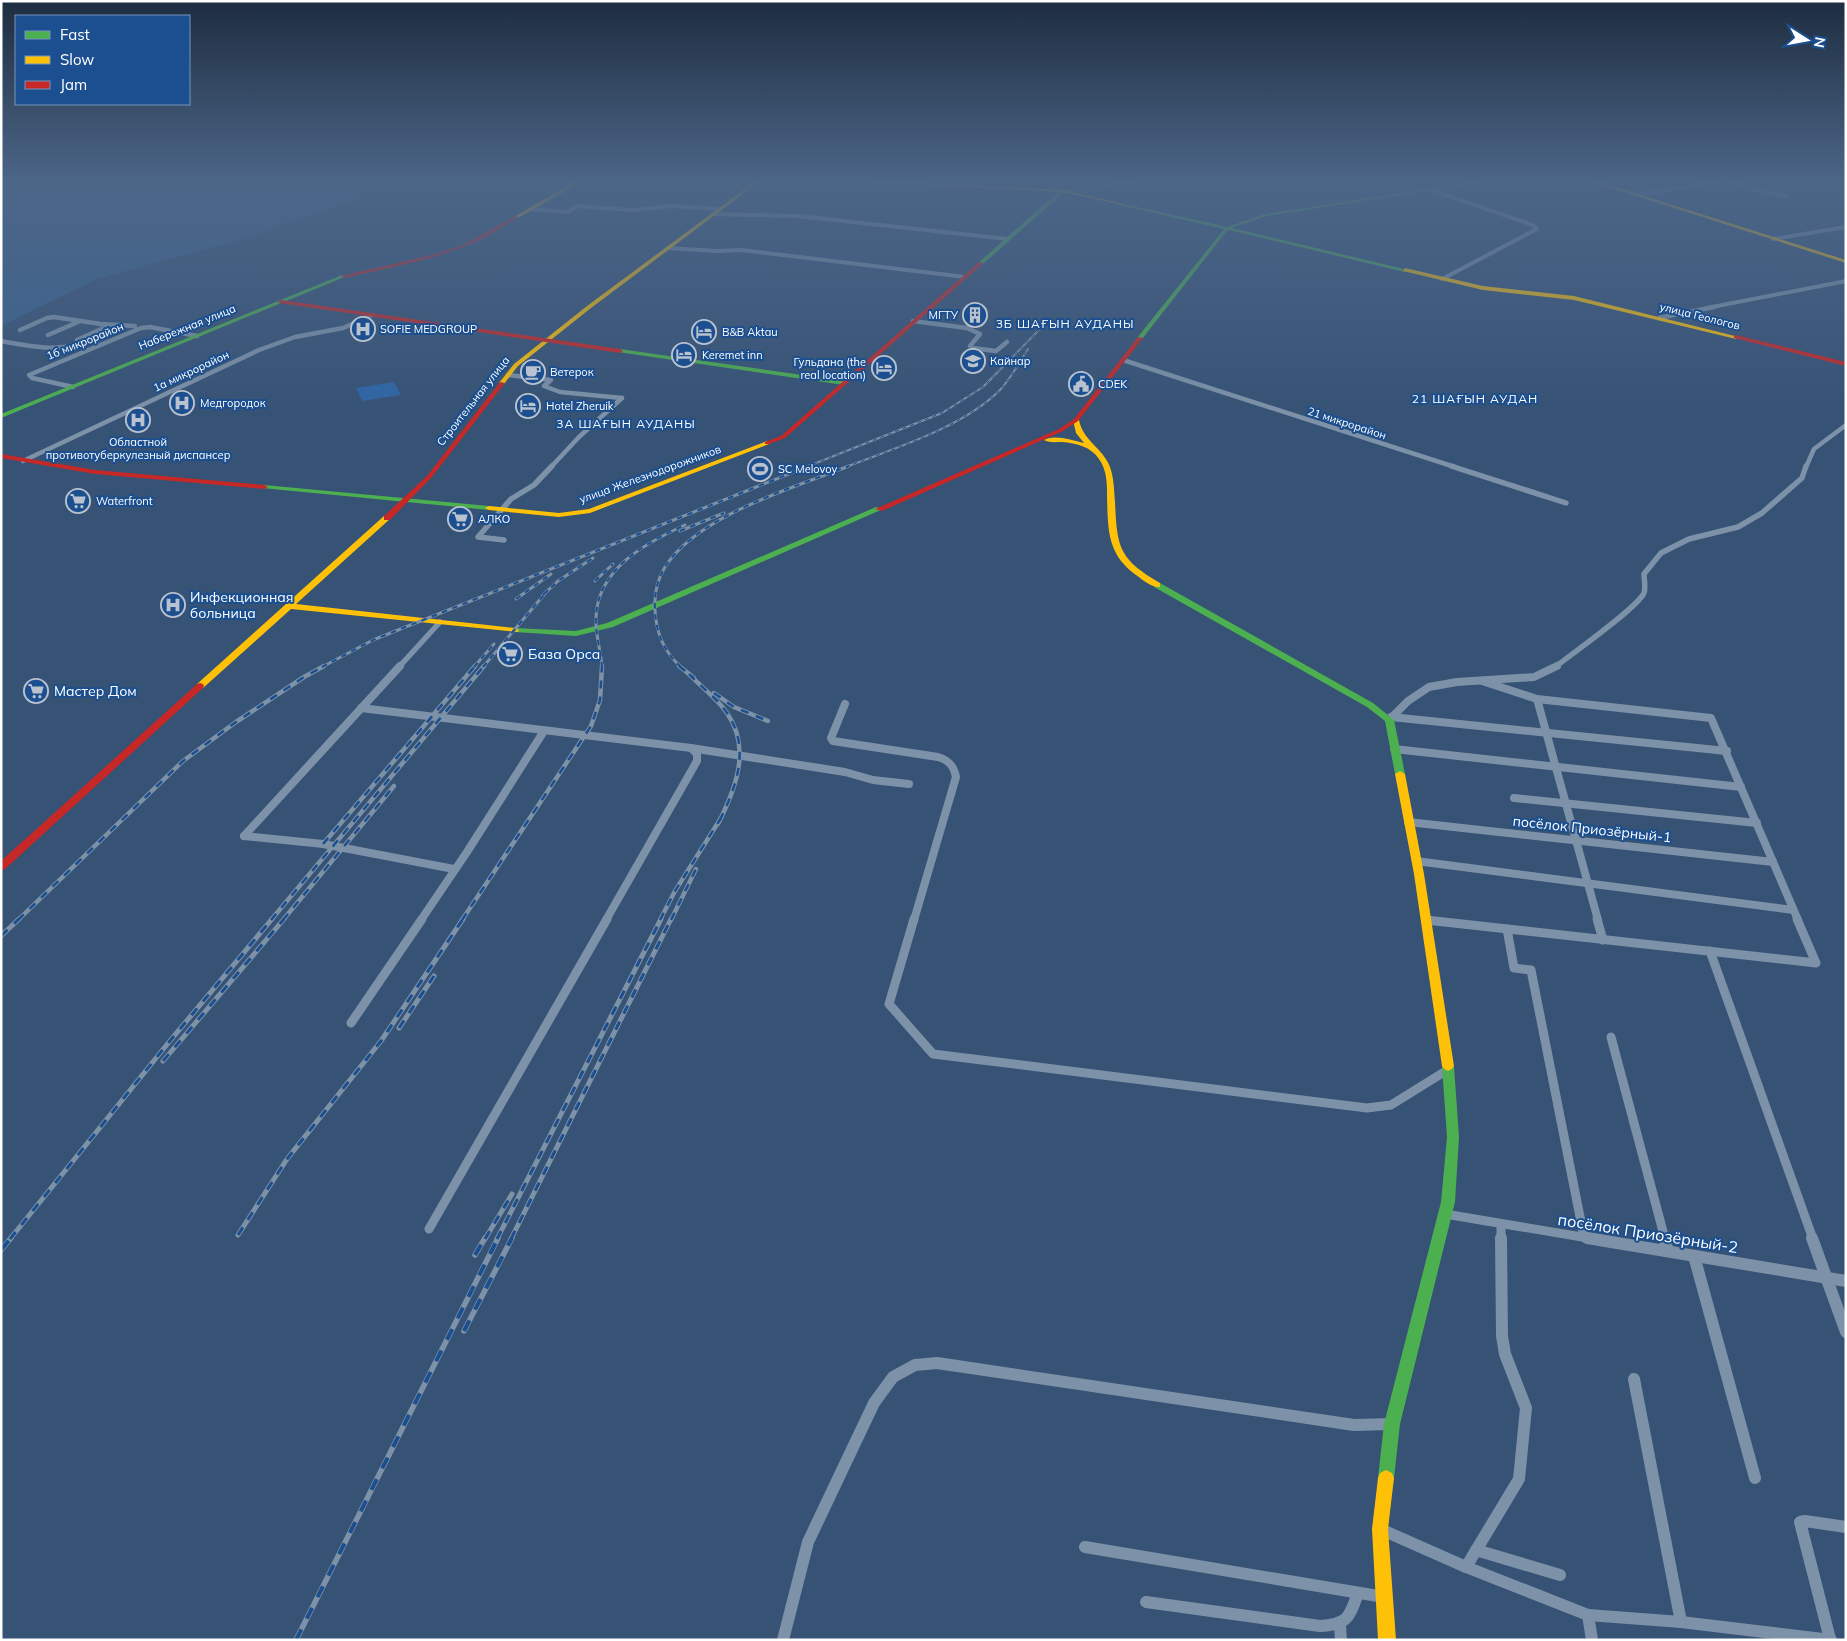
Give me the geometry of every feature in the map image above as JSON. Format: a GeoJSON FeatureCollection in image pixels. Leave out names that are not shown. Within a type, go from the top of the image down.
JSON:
{"type":"FeatureCollection","features":[{"type":"Feature","properties":{"kind":"street","name":"Набережная улица"},"geometry":{"type":"LineString","coordinates":[[1,416],[346,275],[417,259]]}},
{"type":"Feature","properties":{"kind":"street","name":"Строительная улица"},"geometry":{"type":"LineString","coordinates":[[1,867],[407,499],[429,477],[516,365],[545,340],[654,259]]}},
{"type":"Feature","properties":{"kind":"street"},"geometry":{"type":"LineString","coordinates":[[813,259],[965,277]]}},
{"type":"Feature","properties":{"kind":"street","name":"улица Железнодорожников"},"geometry":{"type":"LineString","coordinates":[[1,456],[62,468],[407,499],[502,510],[559,515],[590,511],[783,437],[986,259]]}},
{"type":"Feature","properties":{"kind":"street"},"geometry":{"type":"LineString","coordinates":[[289,606],[556,634],[576,634],[598,629],[674,599],[1061,430],[1076,420],[1203,259]]}},
{"type":"Feature","properties":{"kind":"street","name":"улица Геологов"},"geometry":{"type":"LineString","coordinates":[[1356,259],[1483,288],[1561,295],[1846,364]]}},
{"type":"Feature","properties":{"kind":"street"},"geometry":{"type":"LineString","coordinates":[[1442,279],[1481,259]]}},
{"type":"Feature","properties":{"kind":"street"},"geometry":{"type":"LineString","coordinates":[[1659,318],[1846,282]]}},
{"type":"Feature","properties":{"kind":"street"},"geometry":{"type":"LineString","coordinates":[[279,302],[844,384]]}},
{"type":"Feature","properties":{"kind":"street","name":"1а микрорайон"},"geometry":{"type":"LineString","coordinates":[[23,461],[260,350],[295,338],[343,328],[372,315]]}},
{"type":"Feature","properties":{"kind":"street"},"geometry":{"type":"LineString","coordinates":[[20,330],[47,318],[146,327],[197,336]]}},
{"type":"Feature","properties":{"kind":"street"},"geometry":{"type":"LineString","coordinates":[[48,335],[80,321]]}},
{"type":"Feature","properties":{"kind":"street"},"geometry":{"type":"LineString","coordinates":[[914,321],[966,328],[980,334],[970,346],[972,348],[996,351],[1006,342]]}},
{"type":"Feature","properties":{"kind":"street"},"geometry":{"type":"LineString","coordinates":[[77,340],[110,325]]}},
{"type":"Feature","properties":{"kind":"street"},"geometry":{"type":"LineString","coordinates":[[1,341],[48,351],[76,348],[135,326]]}},
{"type":"Feature","properties":{"kind":"street","name":"1б микрорайон"},"geometry":{"type":"LineString","coordinates":[[73,387],[32,378],[28,375],[146,327]]}},
{"type":"Feature","properties":{"kind":"street","name":"21 микрорайон"},"geometry":{"type":"LineString","coordinates":[[1122,360],[1566,503]]}},
{"type":"Feature","properties":{"kind":"street"},"geometry":{"type":"LineString","coordinates":[[504,540],[478,536],[517,495],[534,485],[579,437],[622,398],[560,392],[544,386],[551,380],[508,375]]}},
{"type":"Feature","properties":{"kind":"street"},"geometry":{"type":"LineString","coordinates":[[1076,420],[1077,430],[1102,457],[1108,472],[1115,545],[1118,554],[1126,563],[1163,588],[1390,718],[1727,751]]}},
{"type":"Feature","properties":{"kind":"street"},"geometry":{"type":"LineString","coordinates":[[1390,718],[1408,701],[1429,687],[1457,682],[1534,677],[1553,669],[1626,611],[1643,595],[1645,589],[1644,574],[1661,552],[1670,546],[1689,539],[1738,527],[1762,513],[1802,478],[1814,448],[1846,425]]}},
{"type":"Feature","properties":{"kind":"street"},"geometry":{"type":"LineString","coordinates":[[1041,440],[1064,440],[1090,446]]}},
{"type":"Feature","properties":{"kind":"street"},"geometry":{"type":"LineString","coordinates":[[440,622],[244,836],[323,844],[454,869]]}},
{"type":"Feature","properties":{"kind":"street"},"geometry":{"type":"LineString","coordinates":[[1426,920],[1816,963],[1727,751],[1711,718],[1537,698],[1482,681]]}},
{"type":"Feature","properties":{"kind":"street"},"geometry":{"type":"LineString","coordinates":[[1537,698],[1603,940]]}},
{"type":"Feature","properties":{"kind":"street"},"geometry":{"type":"LineString","coordinates":[[846,704],[831,738],[833,741],[938,757],[951,763],[955,770],[956,777],[889,1004],[933,1054],[1367,1108],[1391,1105],[1449,1069]]}},
{"type":"Feature","properties":{"kind":"street"},"geometry":{"type":"LineString","coordinates":[[361,708],[691,748],[845,772],[873,780],[909,784]]}},
{"type":"Feature","properties":{"kind":"street"},"geometry":{"type":"LineString","coordinates":[[1387,1640],[1380,1529],[1392,1424],[1448,1202],[1453,1137],[1449,1069],[1426,920],[1394,749],[1390,718]]}},
{"type":"Feature","properties":{"kind":"street"},"geometry":{"type":"LineString","coordinates":[[351,1023],[467,852],[544,731]]}},
{"type":"Feature","properties":{"kind":"street"},"geometry":{"type":"LineString","coordinates":[[428,1229],[697,761],[697,754],[691,748]]}},
{"type":"Feature","properties":{"kind":"street"},"geometry":{"type":"LineString","coordinates":[[1394,749],[1741,787]]}},
{"type":"Feature","properties":{"kind":"street"},"geometry":{"type":"LineString","coordinates":[[1514,798],[1757,823]]}},
{"type":"Feature","properties":{"kind":"street","name":"посёлок Приозёрный-1"},"geometry":{"type":"LineString","coordinates":[[1408,822],[1773,862]]}},
{"type":"Feature","properties":{"kind":"street"},"geometry":{"type":"LineString","coordinates":[[1416,861],[1793,910]]}},
{"type":"Feature","properties":{"kind":"street"},"geometry":{"type":"LineString","coordinates":[[1507,929],[1514,968],[1531,970],[1584,1238]]}},
{"type":"Feature","properties":{"kind":"street"},"geometry":{"type":"LineString","coordinates":[[1710,951],[1846,1332]]}},
{"type":"Feature","properties":{"kind":"street"},"geometry":{"type":"LineString","coordinates":[[1611,1037],[1668,1251]]}},
{"type":"Feature","properties":{"kind":"street","name":"посёлок Приозёрный-2"},"geometry":{"type":"LineString","coordinates":[[1445,1214],[1846,1281]]}},
{"type":"Feature","properties":{"kind":"street"},"geometry":{"type":"LineString","coordinates":[[1466,1566],[1519,1479],[1526,1408],[1505,1354],[1502,1336],[1501,1224]]}},
{"type":"Feature","properties":{"kind":"street"},"geometry":{"type":"LineString","coordinates":[[1694,1256],[1755,1478]]}},
{"type":"Feature","properties":{"kind":"street"},"geometry":{"type":"LineString","coordinates":[[783,1640],[808,1542],[870,1411],[893,1376],[915,1365],[937,1363],[1354,1425],[1392,1424]]}},
{"type":"Feature","properties":{"kind":"street"},"geometry":{"type":"LineString","coordinates":[[1634,1379],[1681,1622]]}},
{"type":"Feature","properties":{"kind":"street"},"geometry":{"type":"LineString","coordinates":[[1380,1529],[1588,1615],[1681,1622],[1831,1640],[1800,1522],[1805,1521],[1846,1528]]}},
{"type":"Feature","properties":{"kind":"street"},"geometry":{"type":"LineString","coordinates":[[1085,1547],[1384,1597]]}},
{"type":"Feature","properties":{"kind":"street"},"geometry":{"type":"LineString","coordinates":[[1476,1550],[1560,1576]]}},
{"type":"Feature","properties":{"kind":"street"},"geometry":{"type":"LineString","coordinates":[[1146,1602],[1320,1626],[1340,1625],[1349,1617],[1358,1592]]}},
{"type":"Feature","properties":{"kind":"street"},"geometry":{"type":"LineString","coordinates":[[1588,1615],[1592,1640]]}},
{"type":"Feature","properties":{"kind":"street"},"geometry":{"type":"LineString","coordinates":[[1340,1625],[1342,1640]]}},
{"type":"Feature","properties":{"kind":"shaded area"},"geometry":{"type":"Polygon","coordinates":[[[1,259],[171,259],[97,279],[1,326],[1,259]]]}},
{"type":"Feature","properties":{"kind":"shaded area"},"geometry":{"type":"Polygon","coordinates":[[[394,382],[401,395],[362,401],[356,388],[394,382]]]}},
{"type":"Feature","properties":{"kind":"railway"},"geometry":{"type":"LineString","coordinates":[[806,467],[942,413],[983,387],[1041,328]]}},
{"type":"Feature","properties":{"kind":"railway"},"geometry":{"type":"LineString","coordinates":[[846,467],[927,436],[967,415],[1000,390],[1028,349]]}},
{"type":"Feature","properties":{"kind":"railway"},"geometry":{"type":"LineString","coordinates":[[322,667],[373,640],[809,466]]}},
{"type":"Feature","properties":{"kind":"railway"},"geometry":{"type":"LineString","coordinates":[[681,667],[662,642],[657,626],[655,604],[662,572],[680,549],[700,532],[748,505],[849,466]]}},
{"type":"Feature","properties":{"kind":"railway"},"geometry":{"type":"LineString","coordinates":[[680,531],[724,513]]}},
{"type":"Feature","properties":{"kind":"railway"},"geometry":{"type":"LineString","coordinates":[[602,667],[596,630],[596,617],[599,600],[605,584],[615,571],[640,549],[685,525]]}},
{"type":"Feature","properties":{"kind":"railway"},"geometry":{"type":"LineString","coordinates":[[547,592],[558,581],[593,558]]}},
{"type":"Feature","properties":{"kind":"railway"},"geometry":{"type":"LineString","coordinates":[[595,581],[613,564]]}},
{"type":"Feature","properties":{"kind":"railway"},"geometry":{"type":"LineString","coordinates":[[516,599],[551,574]]}},
{"type":"Feature","properties":{"kind":"railway"},"geometry":{"type":"LineString","coordinates":[[483,667],[547,592]]}},
{"type":"Feature","properties":{"kind":"railway"},"geometry":{"type":"LineString","coordinates":[[543,595],[547,592]]}},
{"type":"Feature","properties":{"kind":"railway"},"geometry":{"type":"LineString","coordinates":[[474,667],[494,644]]}},
{"type":"Feature","properties":{"kind":"railway"},"geometry":{"type":"LineString","coordinates":[[18,920],[183,761],[236,722],[324,666]]}},
{"type":"Feature","properties":{"kind":"railway"},"geometry":{"type":"LineString","coordinates":[[323,844],[475,666]]}},
{"type":"Feature","properties":{"kind":"railway"},"geometry":{"type":"LineString","coordinates":[[271,920],[484,666]]}},
{"type":"Feature","properties":{"kind":"railway"},"geometry":{"type":"LineString","coordinates":[[679,666],[689,674]]}},
{"type":"Feature","properties":{"kind":"railway"},"geometry":{"type":"LineString","coordinates":[[462,920],[591,726],[600,700],[602,667]]}},
{"type":"Feature","properties":{"kind":"railway"},"geometry":{"type":"LineString","coordinates":[[689,674],[694,678]]}},
{"type":"Feature","properties":{"kind":"railway"},"geometry":{"type":"LineString","coordinates":[[689,674],[714,697],[727,713],[739,741],[740,755],[735,783],[720,820]]}},
{"type":"Feature","properties":{"kind":"railway"},"geometry":{"type":"LineString","coordinates":[[714,693],[734,707],[768,721]]}},
{"type":"Feature","properties":{"kind":"railway"},"geometry":{"type":"LineString","coordinates":[[283,920],[394,786]]}},
{"type":"Feature","properties":{"kind":"railway"},"geometry":{"type":"LineString","coordinates":[[660,920],[675,891],[720,820]]}},
{"type":"Feature","properties":{"kind":"railway"},"geometry":{"type":"LineString","coordinates":[[718,824],[720,820]]}},
{"type":"Feature","properties":{"kind":"railway"},"geometry":{"type":"LineString","coordinates":[[671,920],[696,869]]}},
{"type":"Feature","properties":{"kind":"railway"},"geometry":{"type":"LineString","coordinates":[[1,936],[19,919]]}},
{"type":"Feature","properties":{"kind":"railway"},"geometry":{"type":"LineString","coordinates":[[10,1239],[169,1042],[272,919]]}},
{"type":"Feature","properties":{"kind":"railway"},"geometry":{"type":"LineString","coordinates":[[163,1061],[284,919]]}},
{"type":"Feature","properties":{"kind":"railway"},"geometry":{"type":"LineString","coordinates":[[238,1235],[287,1159],[381,1041],[463,919]]}},
{"type":"Feature","properties":{"kind":"railway"},"geometry":{"type":"LineString","coordinates":[[497,1239],[661,919]]}},
{"type":"Feature","properties":{"kind":"railway"},"geometry":{"type":"LineString","coordinates":[[511,1239],[671,919]]}},
{"type":"Feature","properties":{"kind":"railway"},"geometry":{"type":"LineString","coordinates":[[399,1028],[434,976]]}},
{"type":"Feature","properties":{"kind":"railway"},"geometry":{"type":"LineString","coordinates":[[485,1239],[512,1194]]}},
{"type":"Feature","properties":{"kind":"railway"},"geometry":{"type":"LineString","coordinates":[[1,1250],[11,1238]]}},
{"type":"Feature","properties":{"kind":"railway"},"geometry":{"type":"LineString","coordinates":[[475,1255],[485,1238]]}},
{"type":"Feature","properties":{"kind":"railway"},"geometry":{"type":"LineString","coordinates":[[296,1640],[498,1238]]}},
{"type":"Feature","properties":{"kind":"railway"},"geometry":{"type":"LineString","coordinates":[[464,1331],[512,1238]]}},
{"type":"Feature","properties":{"kind":"traffic: fast"},"geometry":{"type":"LineString","coordinates":[[981,263],[986,259]]}},
{"type":"Feature","properties":{"kind":"traffic: fast"},"geometry":{"type":"LineString","coordinates":[[1140,338],[1202,259]]}},
{"type":"Feature","properties":{"kind":"traffic: fast"},"geometry":{"type":"LineString","coordinates":[[1356,259],[1405,270]]}},
{"type":"Feature","properties":{"kind":"traffic: fast"},"geometry":{"type":"LineString","coordinates":[[1,416],[344,276]]}},
{"type":"Feature","properties":{"kind":"traffic: fast"},"geometry":{"type":"LineString","coordinates":[[620,351],[844,383]]}},
{"type":"Feature","properties":{"kind":"traffic: fast"},"geometry":{"type":"LineString","coordinates":[[264,487],[489,508]]}},
{"type":"Feature","properties":{"kind":"traffic: fast"},"geometry":{"type":"LineString","coordinates":[[515,630],[576,634],[610,625],[879,509]]}},
{"type":"Feature","properties":{"kind":"traffic: fast"},"geometry":{"type":"LineString","coordinates":[[1157,585],[1370,705],[1389,720],[1400,774]]}},
{"type":"Feature","properties":{"kind":"traffic: fast"},"geometry":{"type":"LineString","coordinates":[[1386,1478],[1392,1424],[1448,1202],[1453,1137],[1448,1066]]}},
{"type":"Feature","properties":{"kind":"traffic: slow"},"geometry":{"type":"LineString","coordinates":[[502,383],[516,365],[654,259]]}},
{"type":"Feature","properties":{"kind":"traffic: slow"},"geometry":{"type":"LineString","coordinates":[[1835,259],[1846,262]]}},
{"type":"Feature","properties":{"kind":"traffic: slow"},"geometry":{"type":"LineString","coordinates":[[1405,270],[1483,288],[1574,298],[1736,337]]}},
{"type":"Feature","properties":{"kind":"traffic: slow"},"geometry":{"type":"LineString","coordinates":[[1076,420],[1077,427],[1083,438],[1101,457],[1108,471],[1114,540],[1118,550],[1131,567],[1157,585]]}},
{"type":"Feature","properties":{"kind":"traffic: slow"},"geometry":{"type":"LineString","coordinates":[[1047,440],[1064,440],[1089,446]]}},
{"type":"Feature","properties":{"kind":"traffic: slow"},"geometry":{"type":"LineString","coordinates":[[489,508],[559,515],[590,511],[767,443]]}},
{"type":"Feature","properties":{"kind":"traffic: slow"},"geometry":{"type":"LineString","coordinates":[[200,686],[387,518]]}},
{"type":"Feature","properties":{"kind":"traffic: slow"},"geometry":{"type":"LineString","coordinates":[[289,606],[515,630]]}},
{"type":"Feature","properties":{"kind":"traffic: slow"},"geometry":{"type":"LineString","coordinates":[[1400,774],[1419,874],[1448,1066]]}},
{"type":"Feature","properties":{"kind":"traffic: slow"},"geometry":{"type":"LineString","coordinates":[[1386,1478],[1380,1529],[1387,1640]]}},
{"type":"Feature","properties":{"kind":"traffic: jam"},"geometry":{"type":"LineString","coordinates":[[344,276],[421,259]]}},
{"type":"Feature","properties":{"kind":"traffic: jam"},"geometry":{"type":"LineString","coordinates":[[767,443],[783,437],[981,263]]}},
{"type":"Feature","properties":{"kind":"traffic: jam"},"geometry":{"type":"LineString","coordinates":[[281,302],[620,351]]}},
{"type":"Feature","properties":{"kind":"traffic: jam"},"geometry":{"type":"LineString","coordinates":[[1736,337],[1846,364]]}},
{"type":"Feature","properties":{"kind":"traffic: jam"},"geometry":{"type":"LineString","coordinates":[[879,509],[1061,430],[1076,420],[1140,338]]}},
{"type":"Feature","properties":{"kind":"traffic: jam"},"geometry":{"type":"LineString","coordinates":[[387,518],[429,477],[502,383]]}},
{"type":"Feature","properties":{"kind":"traffic: jam"},"geometry":{"type":"LineString","coordinates":[[1,456],[95,472],[264,487]]}},
{"type":"Feature","properties":{"kind":"traffic: jam"},"geometry":{"type":"LineString","coordinates":[[1,867],[200,686]]}},
{"type":"Feature","properties":{"kind":"place","name":"МГТУ"},"geometry":{"type":"Point","coordinates":[975,315]}},
{"type":"Feature","properties":{"kind":"place","name":"SOFIE MEDGROUP"},"geometry":{"type":"Point","coordinates":[363,329]}},
{"type":"Feature","properties":{"kind":"place","name":"B&B Aktau"},"geometry":{"type":"Point","coordinates":[704,332]}},
{"type":"Feature","properties":{"kind":"place","name":"Keremet inn"},"geometry":{"type":"Point","coordinates":[684,355]}},
{"type":"Feature","properties":{"kind":"place","name":"Кайнар"},"geometry":{"type":"Point","coordinates":[973,361]}},
{"type":"Feature","properties":{"kind":"place","name":"Гульдана (the real location)"},"geometry":{"type":"Point","coordinates":[884,368]}},
{"type":"Feature","properties":{"kind":"place","name":"Ветерок"},"geometry":{"type":"Point","coordinates":[533,372]}},
{"type":"Feature","properties":{"kind":"place","name":"CDEK"},"geometry":{"type":"Point","coordinates":[1081,384]}},
{"type":"Feature","properties":{"kind":"place","name":"Медгородок"},"geometry":{"type":"Point","coordinates":[182,403]}},
{"type":"Feature","properties":{"kind":"place","name":"Hotel Zheruik"},"geometry":{"type":"Point","coordinates":[528,406]}},
{"type":"Feature","properties":{"kind":"place","name":"Областной противотуберкулезный диспансер"},"geometry":{"type":"Point","coordinates":[138,420]}},
{"type":"Feature","properties":{"kind":"place","name":"SC Melovoy"},"geometry":{"type":"Point","coordinates":[760,469]}},
{"type":"Feature","properties":{"kind":"place","name":"Waterfront"},"geometry":{"type":"Point","coordinates":[78,501]}},
{"type":"Feature","properties":{"kind":"place","name":"АЛКО"},"geometry":{"type":"Point","coordinates":[460,519]}},
{"type":"Feature","properties":{"kind":"place","name":"Инфекционная больница"},"geometry":{"type":"Point","coordinates":[173,605]}},
{"type":"Feature","properties":{"kind":"place","name":"База Орса"},"geometry":{"type":"Point","coordinates":[510,654]}},
{"type":"Feature","properties":{"kind":"place","name":"Мастер Дом"},"geometry":{"type":"Point","coordinates":[36,691]}},
{"type":"Feature","properties":{"kind":"district","name":"3Б ШАҒЫН АУДАНЫ"},"geometry":{"type":"Point","coordinates":[1065,324]}},
{"type":"Feature","properties":{"kind":"district","name":"21 ШАҒЫН АУДАН"},"geometry":{"type":"Point","coordinates":[1475,399]}},
{"type":"Feature","properties":{"kind":"district","name":"3А ШАҒЫН АУДАНЫ"},"geometry":{"type":"Point","coordinates":[626,424]}}]}
